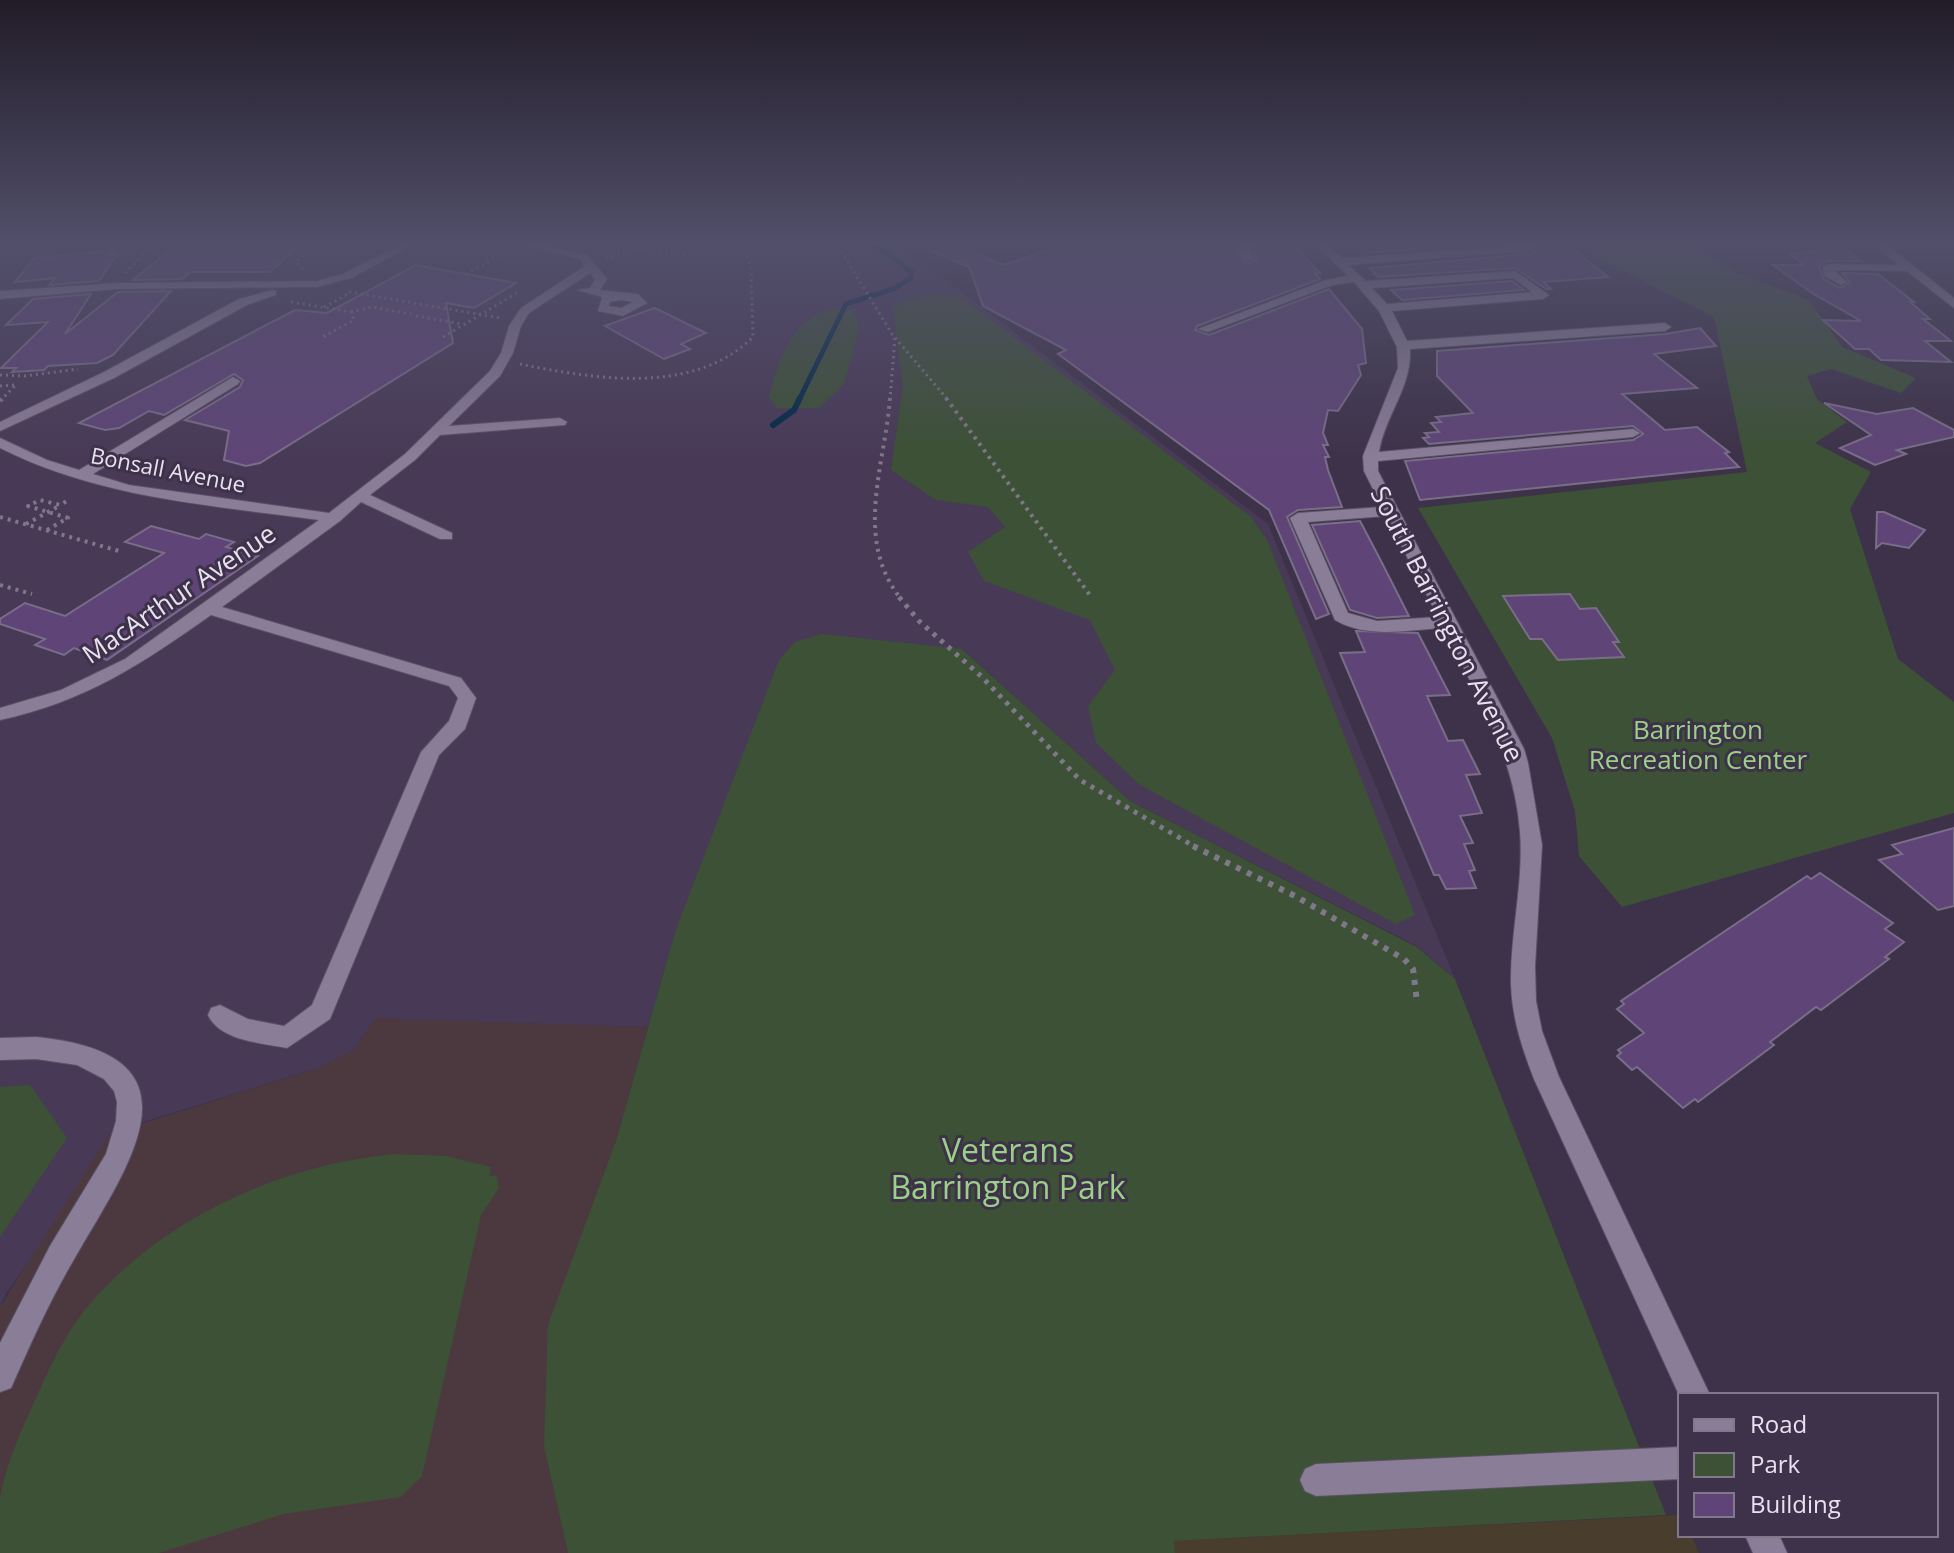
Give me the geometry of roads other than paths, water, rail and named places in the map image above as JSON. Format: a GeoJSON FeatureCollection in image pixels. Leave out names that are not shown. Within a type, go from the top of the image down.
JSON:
{"type":"FeatureCollection","features":[{"type":"Feature","properties":{"kind":"street"},"geometry":{"type":"LineString","coordinates":[[0,427],[121,368],[222,313]]}},
{"type":"Feature","properties":{"kind":"street","name":"MacArthur Avenue"},"geometry":{"type":"LineString","coordinates":[[0,714],[38,707],[90,686],[208,608],[335,518],[436,431],[504,361],[517,322],[526,313]]}},
{"type":"Feature","properties":{"kind":"street"},"geometry":{"type":"LineString","coordinates":[[1204,329],[1246,313]]}},
{"type":"Feature","properties":{"kind":"street"},"geometry":{"type":"LineString","coordinates":[[1386,313],[1406,345],[1665,327]]}},
{"type":"Feature","properties":{"kind":"street","name":"South Barrington Avenue"},"geometry":{"type":"LineString","coordinates":[[1406,345],[1403,380],[1377,424],[1370,456],[1371,471],[1388,511],[1500,718],[1525,785],[1532,858],[1523,973],[1532,1039],[1547,1079],[1694,1393]]}},
{"type":"Feature","properties":{"kind":"street"},"geometry":{"type":"LineString","coordinates":[[79,476],[147,437],[174,414],[233,381]]}},
{"type":"Feature","properties":{"kind":"street"},"geometry":{"type":"LineString","coordinates":[[436,431],[560,422]]}},
{"type":"Feature","properties":{"kind":"street"},"geometry":{"type":"LineString","coordinates":[[1370,456],[1397,457],[1633,433]]}},
{"type":"Feature","properties":{"kind":"street","name":"Bonsall Avenue"},"geometry":{"type":"LineString","coordinates":[[0,442],[79,476],[173,498],[335,518]]}},
{"type":"Feature","properties":{"kind":"street"},"geometry":{"type":"LineString","coordinates":[[362,497],[446,536]]}},
{"type":"Feature","properties":{"kind":"street"},"geometry":{"type":"LineString","coordinates":[[1388,511],[1298,518],[1341,616],[1350,623],[1365,626],[1449,622]]}},
{"type":"Feature","properties":{"kind":"street"},"geometry":{"type":"LineString","coordinates":[[208,608],[455,682],[467,698],[458,724],[431,752],[321,1012],[287,1037],[243,1029],[220,1015]]}},
{"type":"Feature","properties":{"kind":"street"},"geometry":{"type":"LineString","coordinates":[[0,1049],[57,1047],[94,1060],[124,1084],[130,1102],[120,1151],[61,1255],[0,1377]]}},
{"type":"Feature","properties":{"kind":"street"},"geometry":{"type":"LineString","coordinates":[[1316,1480],[1678,1463]]}},
{"type":"Feature","properties":{"kind":"waterway"},"geometry":{"type":"LineString","coordinates":[[799,400],[841,313]]}},
{"type":"Feature","properties":{"kind":"waterway"},"geometry":{"type":"LineString","coordinates":[[773,425],[794,410],[799,400]]}},
{"type":"Feature","properties":{"kind":"park label","name":"Barrington Recreation Center"},"geometry":{"type":"Point","coordinates":[1698,745]}},
{"type":"Feature","properties":{"kind":"park label","name":"Veterans Barrington Park"},"geometry":{"type":"Point","coordinates":[1008,1170]}}]}
